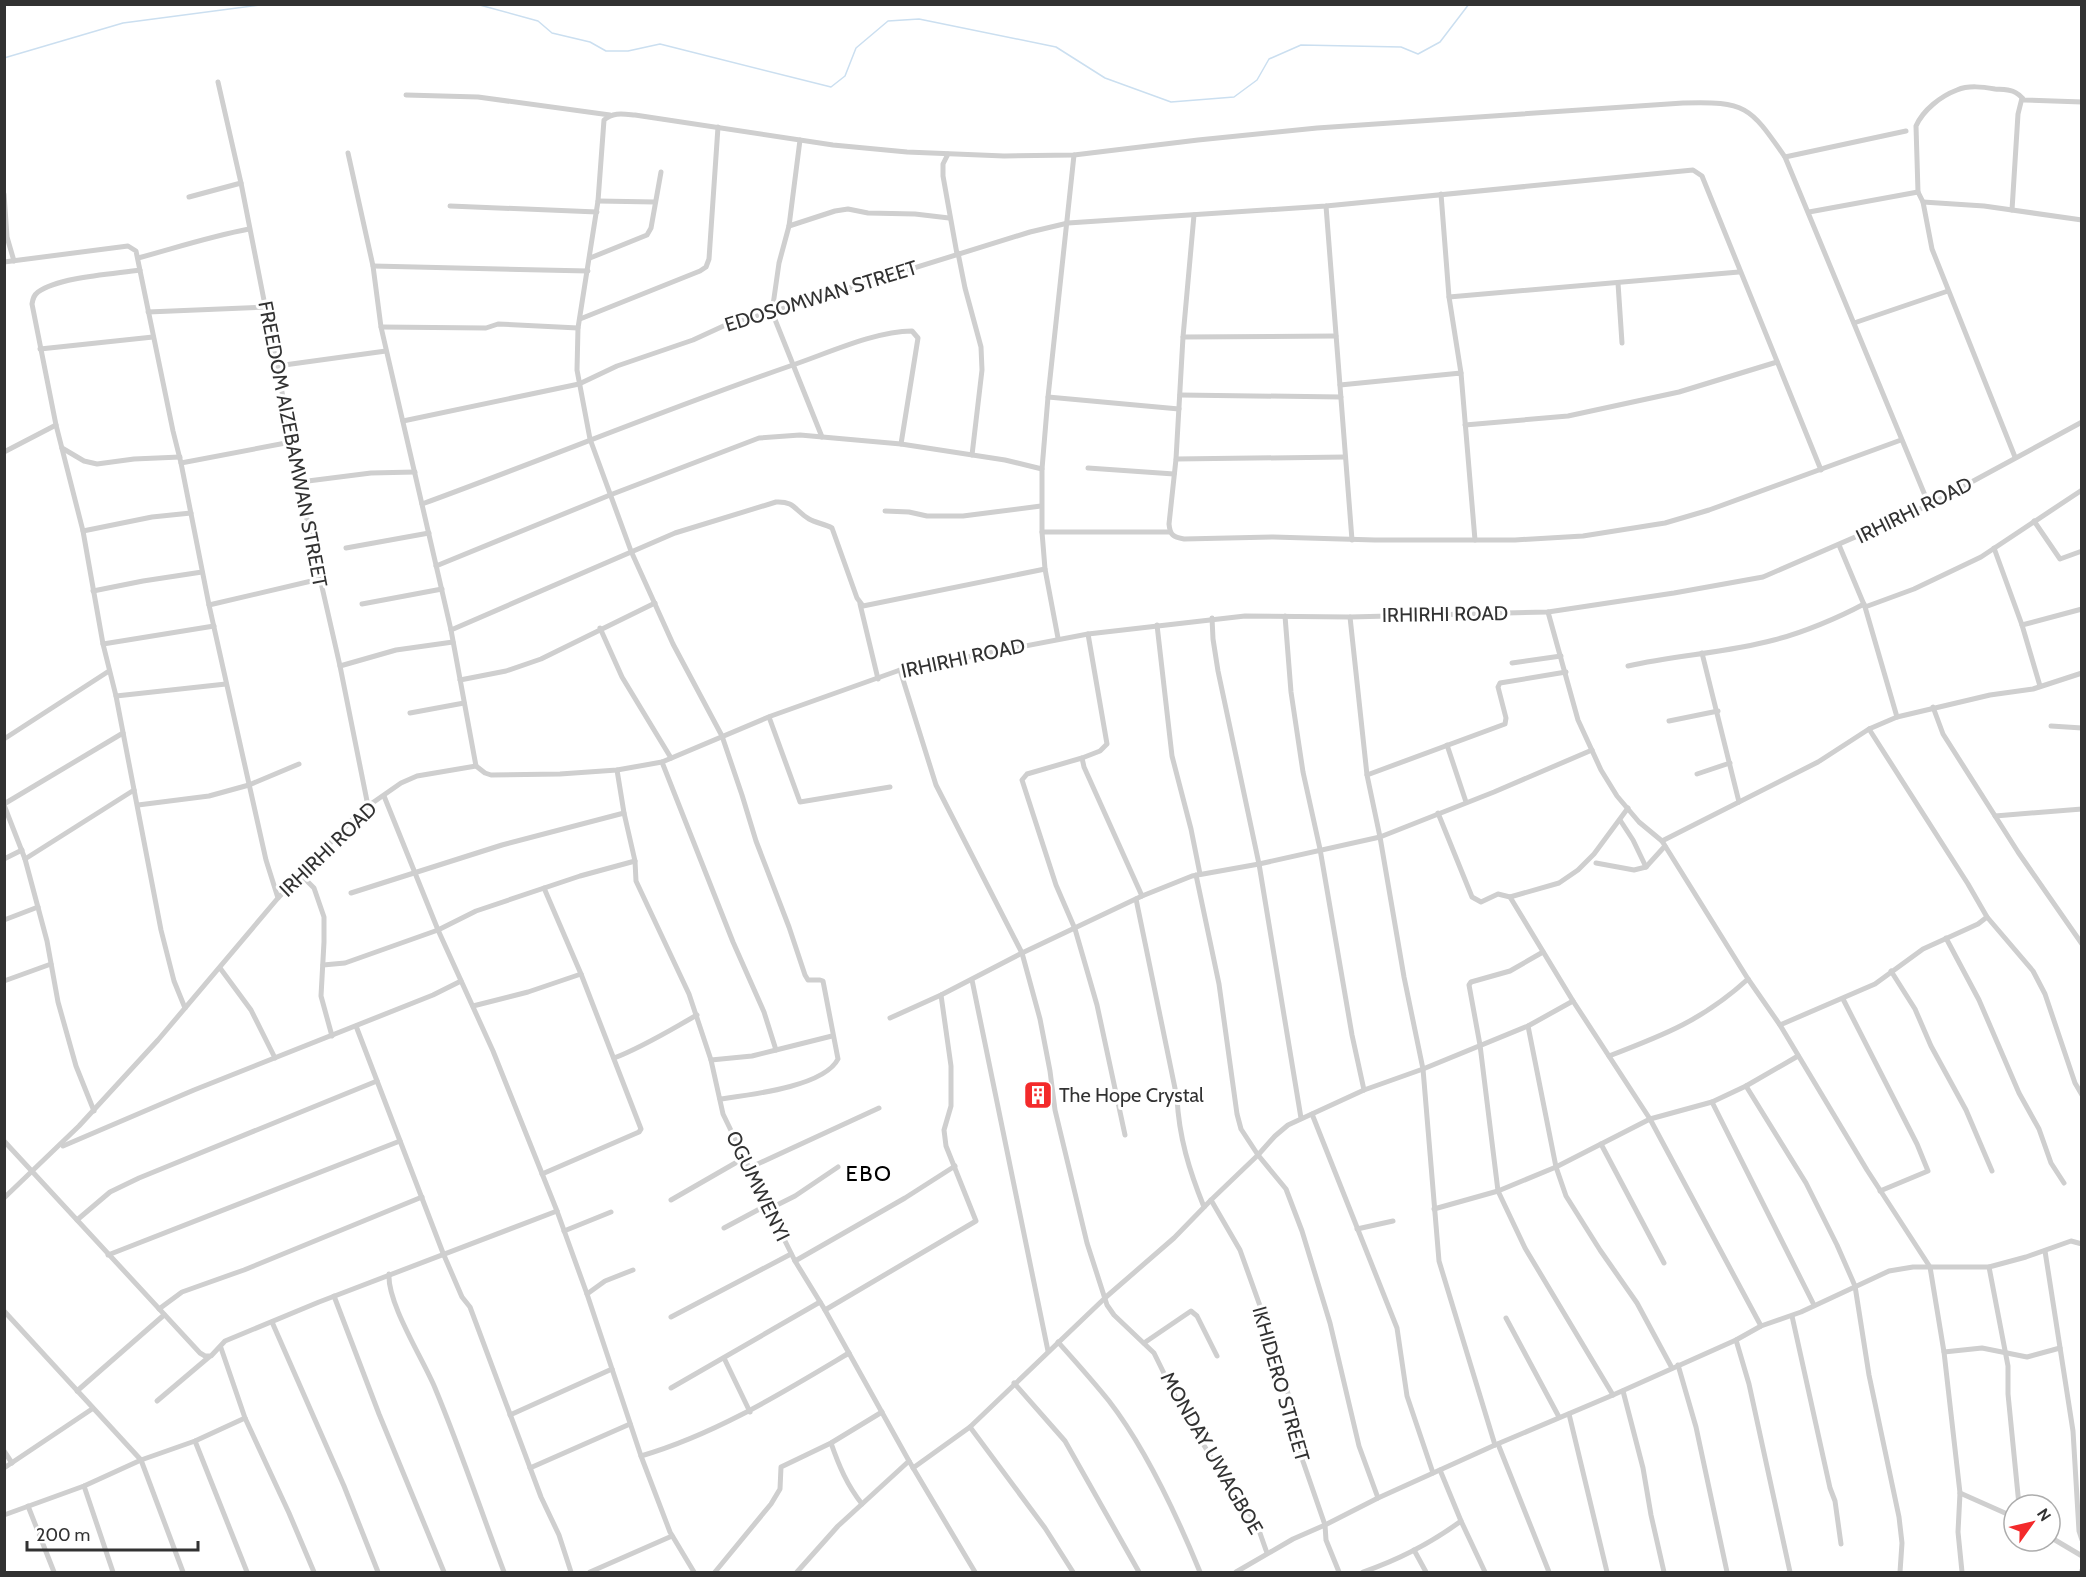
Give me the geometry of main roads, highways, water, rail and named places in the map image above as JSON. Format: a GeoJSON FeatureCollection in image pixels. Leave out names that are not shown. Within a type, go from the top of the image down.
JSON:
{"type":"FeatureCollection","features":[{"type":"Feature","properties":{"kind":"waterway"},"geometry":{"type":"LineString","coordinates":[[4,58],[123,23],[268,4]]}},
{"type":"Feature","properties":{"kind":"waterway"},"geometry":{"type":"LineString","coordinates":[[476,4],[538,21],[552,33],[590,42],[606,51],[628,51],[660,44],[831,87],[845,76],[856,48],[888,21],[919,19],[1056,47],[1105,78],[1171,102],[1234,97],[1257,80],[1269,59],[1301,45],[1401,47],[1418,54],[1440,42],[1469,4]]}},
{"type":"Feature","properties":{"kind":"place","name":"The Hope Crystal"},"geometry":{"type":"Point","coordinates":[1038,1095]}},
{"type":"Feature","properties":{"kind":"district","name":"EBO"},"geometry":{"type":"Point","coordinates":[869,1173]}}]}
